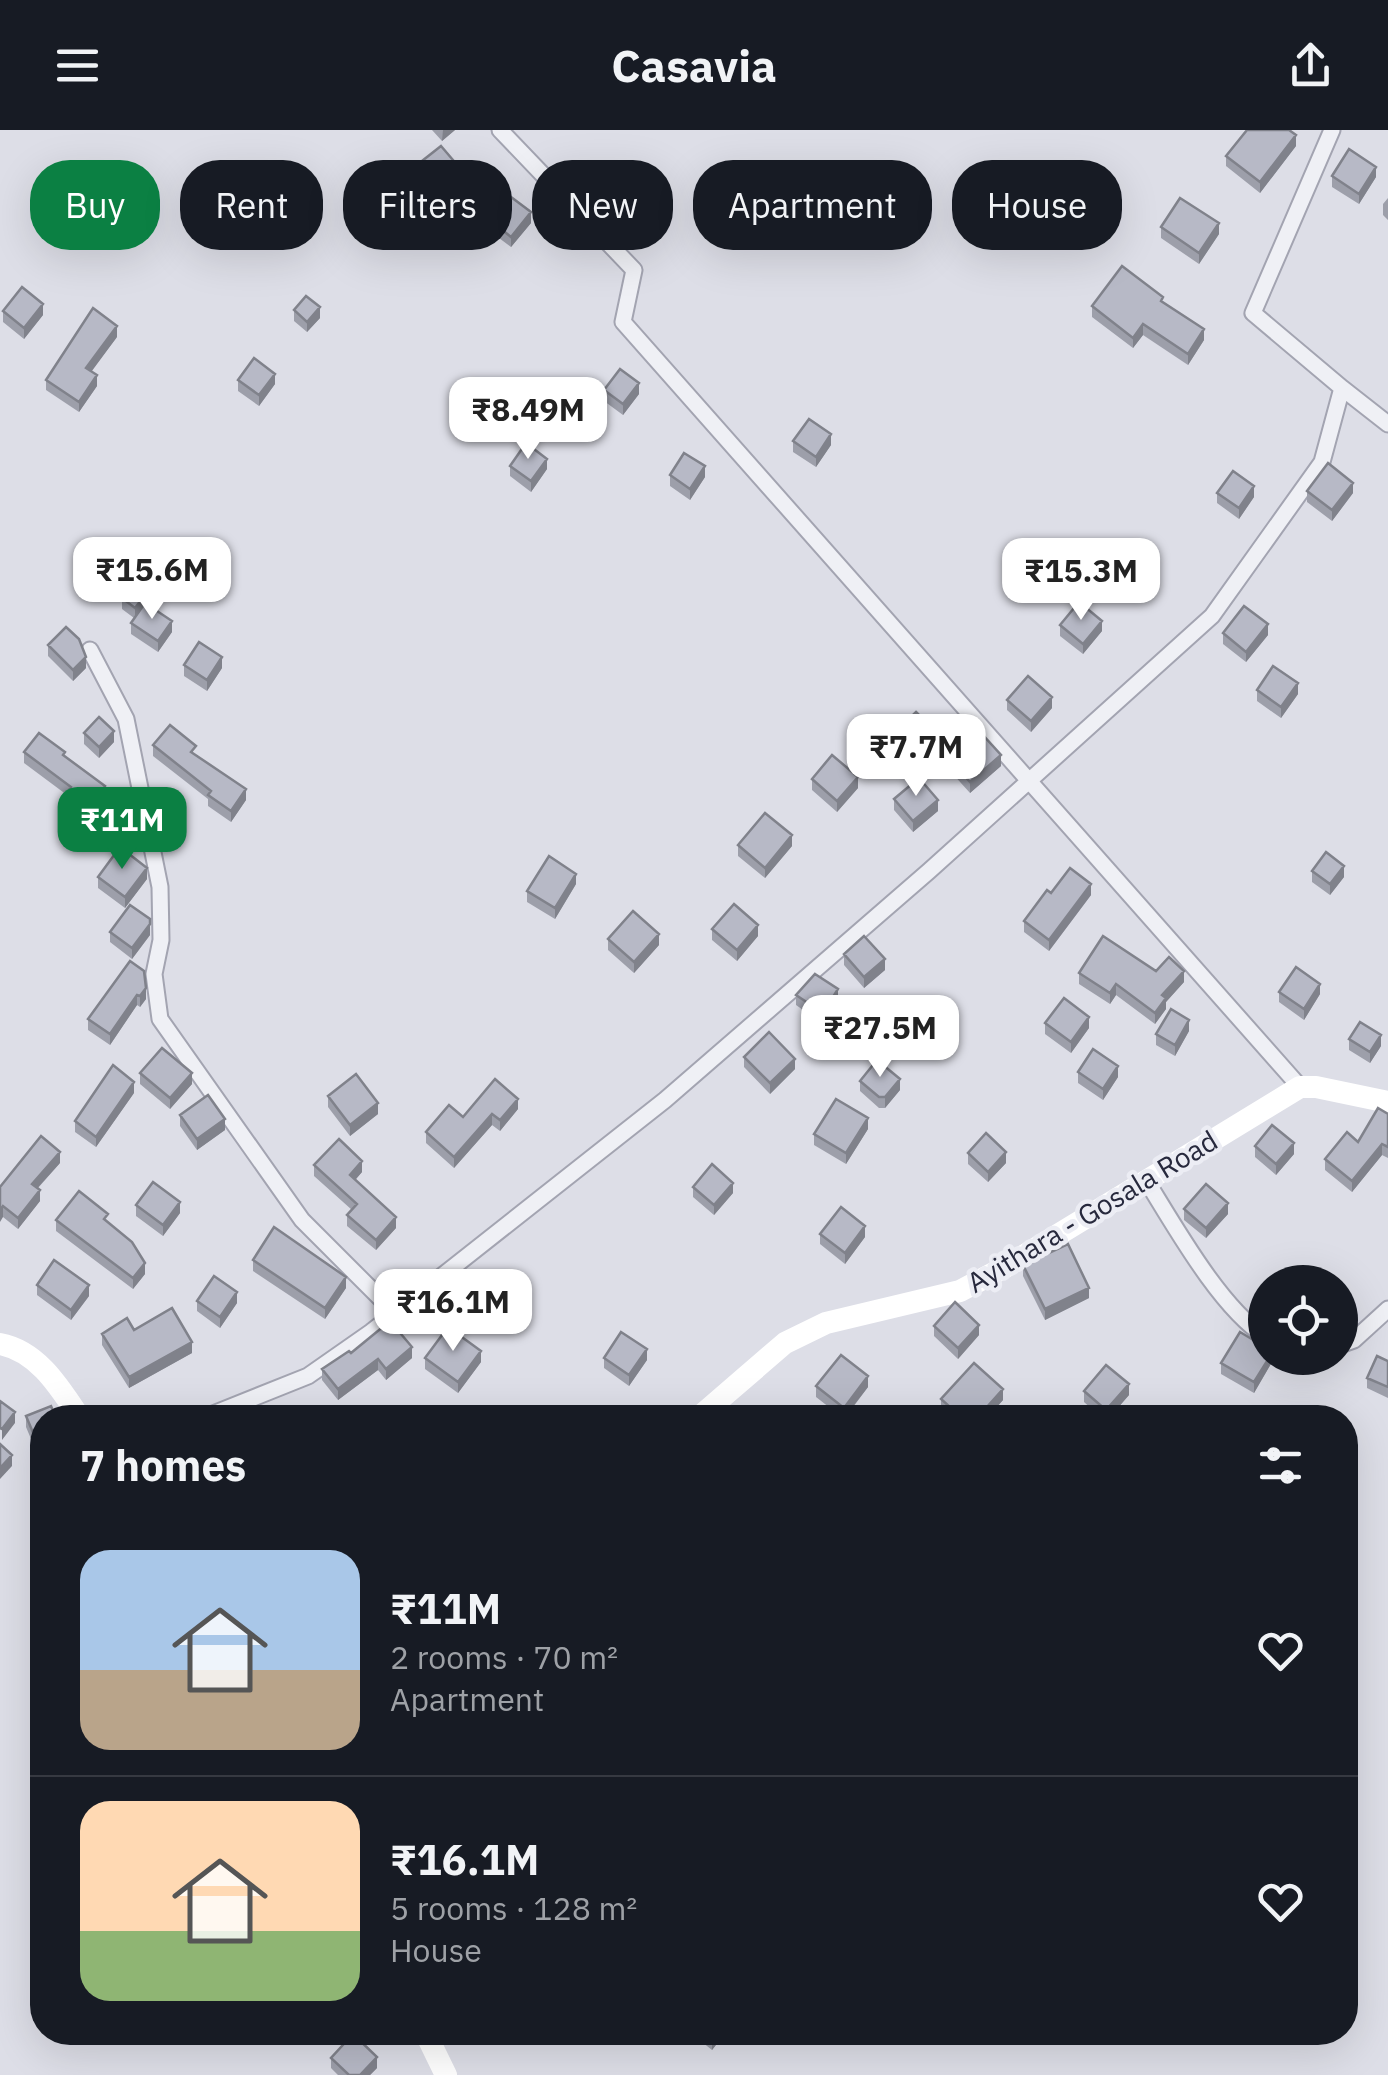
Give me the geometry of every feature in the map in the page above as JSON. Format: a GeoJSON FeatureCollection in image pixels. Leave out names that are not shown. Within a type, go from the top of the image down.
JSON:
{"type":"FeatureCollection","features":[{"type":"Feature","properties":{"kind":"main road"},"geometry":{"type":"LineString","coordinates":[[1300,1086],[1388,1102]]}},
{"type":"Feature","properties":{"kind":"main road","name":"Ayithara - Gosala Road"},"geometry":{"type":"LineString","coordinates":[[713,1405],[785,1343],[826,1322],[960,1291],[1300,1086]]}},
{"type":"Feature","properties":{"kind":"main road"},"geometry":{"type":"LineString","coordinates":[[0,1344],[10,1346],[51,1374],[71,1405]]}},
{"type":"Feature","properties":{"kind":"main road"},"geometry":{"type":"LineString","coordinates":[[431,2045],[446,2075]]}},
{"type":"Feature","properties":{"kind":"street"},"geometry":{"type":"LineString","coordinates":[[500,130],[634,270],[623,322],[1300,1086]]}},
{"type":"Feature","properties":{"kind":"street"},"geometry":{"type":"LineString","coordinates":[[1332,130],[1252,313],[1388,424]]}},
{"type":"Feature","properties":{"kind":"street"},"geometry":{"type":"LineString","coordinates":[[236,1405],[308,1376],[395,1313],[665,1100],[930,871],[1212,616],[1322,462],[1342,388]]}},
{"type":"Feature","properties":{"kind":"street"},"geometry":{"type":"LineString","coordinates":[[90,650],[126,719],[160,887],[160,940],[154,974],[160,1019],[302,1220],[395,1313]]}},
{"type":"Feature","properties":{"kind":"street"},"geometry":{"type":"LineString","coordinates":[[1146,1180],[1194,1258],[1248,1325]]}},
{"type":"Feature","properties":{"kind":"street"},"geometry":{"type":"LineString","coordinates":[[1358,1336],[1388,1308]]}},
{"type":"Feature","properties":{"kind":"building"},"geometry":{"type":"Polygon","coordinates":[[[1247,130],[1289,130],[1296,135],[1260,182],[1226,156],[1247,130]]]}},
{"type":"Feature","properties":{"kind":"building"},"geometry":{"type":"Polygon","coordinates":[[[441,146],[453,160],[423,160],[441,146]]]}},
{"type":"Feature","properties":{"kind":"building"},"geometry":{"type":"Polygon","coordinates":[[[1349,149],[1376,167],[1359,194],[1332,176],[1349,149]]]}},
{"type":"Feature","properties":{"kind":"building"},"geometry":{"type":"Polygon","coordinates":[[[512,198],[531,212],[512,236],[512,198]]]}},
{"type":"Feature","properties":{"kind":"building"},"geometry":{"type":"Polygon","coordinates":[[[1180,198],[1219,223],[1199,253],[1161,227],[1180,198]]]}},
{"type":"Feature","properties":{"kind":"building"},"geometry":{"type":"Polygon","coordinates":[[[1122,266],[1163,297],[1161,301],[1204,329],[1188,354],[1143,324],[1133,338],[1092,306],[1122,266]]]}},
{"type":"Feature","properties":{"kind":"building"},"geometry":{"type":"Polygon","coordinates":[[[22,287],[43,304],[24,328],[3,311],[22,287]]]}},
{"type":"Feature","properties":{"kind":"building"},"geometry":{"type":"Polygon","coordinates":[[[306,296],[320,307],[307,322],[294,310],[306,296]]]}},
{"type":"Feature","properties":{"kind":"building"},"geometry":{"type":"Polygon","coordinates":[[[93,308],[117,326],[86,368],[97,375],[79,402],[46,380],[93,308]]]}},
{"type":"Feature","properties":{"kind":"building"},"geometry":{"type":"Polygon","coordinates":[[[254,358],[275,374],[259,395],[238,380],[254,358]]]}},
{"type":"Feature","properties":{"kind":"building"},"geometry":{"type":"Polygon","coordinates":[[[620,369],[639,383],[623,404],[604,390],[620,369]]]}},
{"type":"Feature","properties":{"kind":"building"},"geometry":{"type":"Polygon","coordinates":[[[809,419],[831,434],[816,457],[793,441],[809,419]]]}},
{"type":"Feature","properties":{"kind":"building"},"geometry":{"type":"Polygon","coordinates":[[[526,443],[547,459],[531,481],[510,466],[526,443]]]}},
{"type":"Feature","properties":{"kind":"building"},"geometry":{"type":"Polygon","coordinates":[[[684,453],[705,466],[690,489],[670,475],[684,453]]]}},
{"type":"Feature","properties":{"kind":"building"},"geometry":{"type":"Polygon","coordinates":[[[1328,463],[1353,483],[1332,510],[1307,491],[1328,463]]]}},
{"type":"Feature","properties":{"kind":"building"},"geometry":{"type":"Polygon","coordinates":[[[1233,471],[1254,486],[1239,508],[1217,493],[1233,471]]]}},
{"type":"Feature","properties":{"kind":"building"},"geometry":{"type":"Polygon","coordinates":[[[139,577],[151,587],[135,608],[122,598],[139,577]]]}},
{"type":"Feature","properties":{"kind":"building"},"geometry":{"type":"Polygon","coordinates":[[[1079,602],[1102,621],[1083,644],[1060,625],[1079,602]]]}},
{"type":"Feature","properties":{"kind":"building"},"geometry":{"type":"Polygon","coordinates":[[[145,603],[172,621],[158,641],[131,623],[145,603]]]}},
{"type":"Feature","properties":{"kind":"building"},"geometry":{"type":"Polygon","coordinates":[[[1244,606],[1268,624],[1246,652],[1223,633],[1244,606]]]}},
{"type":"Feature","properties":{"kind":"building"},"geometry":{"type":"Polygon","coordinates":[[[66,627],[79,639],[86,657],[73,670],[48,645],[66,627]]]}},
{"type":"Feature","properties":{"kind":"building"},"geometry":{"type":"Polygon","coordinates":[[[199,642],[222,657],[207,680],[184,665],[199,642]]]}},
{"type":"Feature","properties":{"kind":"building"},"geometry":{"type":"Polygon","coordinates":[[[1273,666],[1298,683],[1281,707],[1257,690],[1273,666]]]}},
{"type":"Feature","properties":{"kind":"building"},"geometry":{"type":"Polygon","coordinates":[[[1028,676],[1052,697],[1031,721],[1007,700],[1028,676]]]}},
{"type":"Feature","properties":{"kind":"building"},"geometry":{"type":"Polygon","coordinates":[[[916,712],[937,733],[912,757],[891,736],[916,712]]]}},
{"type":"Feature","properties":{"kind":"building"},"geometry":{"type":"Polygon","coordinates":[[[99,717],[114,731],[99,747],[84,733],[99,717]]]}},
{"type":"Feature","properties":{"kind":"building"},"geometry":{"type":"Polygon","coordinates":[[[972,723],[1001,755],[970,782],[942,751],[972,723]]]}},
{"type":"Feature","properties":{"kind":"building"},"geometry":{"type":"Polygon","coordinates":[[[170,725],[196,746],[191,752],[246,789],[231,811],[153,745],[170,725]]]}},
{"type":"Feature","properties":{"kind":"building"},"geometry":{"type":"Polygon","coordinates":[[[39,733],[105,786],[88,809],[67,793],[71,787],[24,752],[39,733]]]}},
{"type":"Feature","properties":{"kind":"building"},"geometry":{"type":"Polygon","coordinates":[[[832,755],[858,777],[837,801],[812,779],[832,755]]]}},
{"type":"Feature","properties":{"kind":"building"},"geometry":{"type":"Polygon","coordinates":[[[919,778],[938,800],[913,821],[894,799],[919,778]]]}},
{"type":"Feature","properties":{"kind":"building"},"geometry":{"type":"Polygon","coordinates":[[[765,813],[792,835],[765,868],[738,845],[765,813]]]}},
{"type":"Feature","properties":{"kind":"building"},"geometry":{"type":"Polygon","coordinates":[[[120,847],[147,868],[125,897],[98,877],[120,847]]]}},
{"type":"Feature","properties":{"kind":"building"},"geometry":{"type":"Polygon","coordinates":[[[1326,852],[1344,866],[1330,884],[1312,871],[1326,852]]]}},
{"type":"Feature","properties":{"kind":"building"},"geometry":{"type":"Polygon","coordinates":[[[549,856],[576,874],[555,908],[527,891],[549,856]]]}},
{"type":"Feature","properties":{"kind":"building"},"geometry":{"type":"Polygon","coordinates":[[[1070,868],[1091,884],[1049,940],[1024,921],[1070,868]]]}},
{"type":"Feature","properties":{"kind":"building"},"geometry":{"type":"Polygon","coordinates":[[[734,904],[758,925],[737,950],[712,929],[734,904]]]}},
{"type":"Feature","properties":{"kind":"building"},"geometry":{"type":"Polygon","coordinates":[[[130,905],[150,919],[132,948],[110,932],[130,905]]]}},
{"type":"Feature","properties":{"kind":"building"},"geometry":{"type":"Polygon","coordinates":[[[633,911],[659,934],[634,962],[608,939],[633,911]]]}},
{"type":"Feature","properties":{"kind":"building"},"geometry":{"type":"Polygon","coordinates":[[[864,936],[885,959],[864,977],[844,954],[864,936]]]}},
{"type":"Feature","properties":{"kind":"building"},"geometry":{"type":"Polygon","coordinates":[[[1103,936],[1156,971],[1169,957],[1184,971],[1162,995],[1166,998],[1155,1013],[1116,984],[1110,993],[1079,973],[1103,936]]]}},
{"type":"Feature","properties":{"kind":"building"},"geometry":{"type":"Polygon","coordinates":[[[130,961],[144,971],[146,988],[110,1034],[88,1019],[130,961]]]}},
{"type":"Feature","properties":{"kind":"building"},"geometry":{"type":"Polygon","coordinates":[[[1296,967],[1320,984],[1304,1009],[1279,992],[1296,967]]]}},
{"type":"Feature","properties":{"kind":"building"},"geometry":{"type":"Polygon","coordinates":[[[815,974],[838,989],[823,1013],[796,995],[815,974]]]}},
{"type":"Feature","properties":{"kind":"building"},"geometry":{"type":"Polygon","coordinates":[[[1064,998],[1089,1017],[1071,1042],[1045,1023],[1064,998]]]}},
{"type":"Feature","properties":{"kind":"building"},"geometry":{"type":"Polygon","coordinates":[[[1171,1009],[1189,1020],[1175,1045],[1156,1034],[1171,1009]]]}},
{"type":"Feature","properties":{"kind":"building"},"geometry":{"type":"Polygon","coordinates":[[[1360,1022],[1381,1035],[1370,1052],[1349,1039],[1360,1022]]]}},
{"type":"Feature","properties":{"kind":"building"},"geometry":{"type":"Polygon","coordinates":[[[769,1032],[795,1059],[770,1083],[744,1057],[769,1032]]]}},
{"type":"Feature","properties":{"kind":"building"},"geometry":{"type":"Polygon","coordinates":[[[162,1048],[192,1073],[170,1098],[140,1073],[162,1048]]]}},
{"type":"Feature","properties":{"kind":"building"},"geometry":{"type":"Polygon","coordinates":[[[1093,1049],[1118,1066],[1103,1089],[1078,1072],[1093,1049]]]}},
{"type":"Feature","properties":{"kind":"building"},"geometry":{"type":"Polygon","coordinates":[[[877,1060],[900,1079],[885,1097],[879,1097],[860,1081],[877,1060]]]}},
{"type":"Feature","properties":{"kind":"building"},"geometry":{"type":"Polygon","coordinates":[[[113,1065],[134,1082],[96,1137],[75,1121],[113,1065]]]}},
{"type":"Feature","properties":{"kind":"building"},"geometry":{"type":"Polygon","coordinates":[[[356,1074],[378,1103],[350,1125],[328,1096],[356,1074]]]}},
{"type":"Feature","properties":{"kind":"building"},"geometry":{"type":"Polygon","coordinates":[[[495,1079],[518,1099],[500,1120],[492,1114],[454,1157],[426,1132],[449,1105],[463,1117],[495,1079]]]}},
{"type":"Feature","properties":{"kind":"building"},"geometry":{"type":"Polygon","coordinates":[[[208,1095],[225,1119],[197,1139],[180,1115],[208,1095]]]}},
{"type":"Feature","properties":{"kind":"building"},"geometry":{"type":"Polygon","coordinates":[[[836,1099],[868,1118],[846,1153],[814,1134],[836,1099]]]}},
{"type":"Feature","properties":{"kind":"building"},"geometry":{"type":"Polygon","coordinates":[[[1378,1108],[1388,1114],[1388,1147],[1382,1144],[1352,1181],[1325,1159],[1347,1132],[1358,1142],[1378,1108]]]}},
{"type":"Feature","properties":{"kind":"building"},"geometry":{"type":"Polygon","coordinates":[[[1272,1125],[1294,1143],[1276,1164],[1255,1146],[1272,1125]]]}},
{"type":"Feature","properties":{"kind":"building"},"geometry":{"type":"Polygon","coordinates":[[[986,1133],[1006,1152],[988,1172],[968,1153],[986,1133]]]}},
{"type":"Feature","properties":{"kind":"building"},"geometry":{"type":"Polygon","coordinates":[[[41,1136],[60,1152],[32,1184],[40,1190],[18,1218],[3,1206],[0,1211],[0,1187],[41,1136]]]}},
{"type":"Feature","properties":{"kind":"building"},"geometry":{"type":"Polygon","coordinates":[[[339,1139],[362,1161],[350,1175],[396,1217],[376,1240],[347,1215],[357,1204],[314,1165],[339,1139]]]}},
{"type":"Feature","properties":{"kind":"building"},"geometry":{"type":"Polygon","coordinates":[[[712,1164],[733,1183],[714,1205],[693,1187],[712,1164]]]}},
{"type":"Feature","properties":{"kind":"building"},"geometry":{"type":"Polygon","coordinates":[[[153,1182],[180,1202],[163,1225],[136,1205],[153,1182]]]}},
{"type":"Feature","properties":{"kind":"building"},"geometry":{"type":"Polygon","coordinates":[[[1206,1184],[1228,1203],[1206,1228],[1184,1209],[1206,1184]]]}},
{"type":"Feature","properties":{"kind":"building"},"geometry":{"type":"Polygon","coordinates":[[[79,1191],[108,1214],[104,1219],[132,1242],[145,1263],[133,1278],[56,1220],[79,1191]]]}},
{"type":"Feature","properties":{"kind":"building"},"geometry":{"type":"Polygon","coordinates":[[[841,1207],[865,1226],[845,1253],[820,1234],[841,1207]]]}},
{"type":"Feature","properties":{"kind":"building"},"geometry":{"type":"Polygon","coordinates":[[[274,1227],[346,1277],[325,1308],[253,1260],[274,1227]]]}},
{"type":"Feature","properties":{"kind":"building"},"geometry":{"type":"Polygon","coordinates":[[[1068,1244],[1089,1288],[1045,1309],[1023,1265],[1068,1244]]]}},
{"type":"Feature","properties":{"kind":"building"},"geometry":{"type":"Polygon","coordinates":[[[54,1260],[89,1285],[71,1310],[37,1285],[54,1260]]]}},
{"type":"Feature","properties":{"kind":"building"},"geometry":{"type":"Polygon","coordinates":[[[214,1276],[237,1292],[220,1317],[197,1301],[214,1276]]]}},
{"type":"Feature","properties":{"kind":"building"},"geometry":{"type":"Polygon","coordinates":[[[955,1302],[979,1325],[958,1348],[934,1326],[955,1302]]]}},
{"type":"Feature","properties":{"kind":"building"},"geometry":{"type":"Polygon","coordinates":[[[172,1308],[192,1342],[129,1377],[102,1334],[127,1318],[134,1330],[172,1308]]]}},
{"type":"Feature","properties":{"kind":"building"},"geometry":{"type":"Polygon","coordinates":[[[390,1321],[412,1347],[386,1369],[378,1359],[338,1389],[322,1369],[351,1353],[390,1321]]]}},
{"type":"Feature","properties":{"kind":"building"},"geometry":{"type":"Polygon","coordinates":[[[448,1327],[481,1351],[458,1382],[425,1358],[448,1327]]]}},
{"type":"Feature","properties":{"kind":"building"},"geometry":{"type":"Polygon","coordinates":[[[621,1332],[647,1349],[629,1375],[604,1358],[621,1332]]]}},
{"type":"Feature","properties":{"kind":"building"},"geometry":{"type":"Polygon","coordinates":[[[1240,1332],[1248,1337],[1248,1375],[1258,1375],[1254,1382],[1221,1363],[1240,1332]]]}},
{"type":"Feature","properties":{"kind":"building"},"geometry":{"type":"Polygon","coordinates":[[[841,1355],[868,1376],[846,1405],[840,1405],[816,1386],[841,1355]]]}},
{"type":"Feature","properties":{"kind":"building"},"geometry":{"type":"Polygon","coordinates":[[[1377,1356],[1388,1361],[1388,1387],[1367,1378],[1377,1356]]]}},
{"type":"Feature","properties":{"kind":"building"},"geometry":{"type":"Polygon","coordinates":[[[974,1363],[1003,1389],[989,1405],[948,1405],[941,1399],[974,1363]]]}},
{"type":"Feature","properties":{"kind":"building"},"geometry":{"type":"Polygon","coordinates":[[[1106,1365],[1129,1384],[1110,1405],[1100,1405],[1084,1391],[1106,1365]]]}},
{"type":"Feature","properties":{"kind":"building"},"geometry":{"type":"Polygon","coordinates":[[[0,1401],[15,1412],[2,1429],[0,1428],[0,1401]]]}},
{"type":"Feature","properties":{"kind":"building"},"geometry":{"type":"Polygon","coordinates":[[[0,1444],[12,1455],[0,1468],[0,1444]]]}},
{"type":"Feature","properties":{"kind":"building"},"geometry":{"type":"Polygon","coordinates":[[[343,2045],[364,2045],[377,2057],[360,2075],[349,2075],[331,2058],[343,2045]]]}}]}
